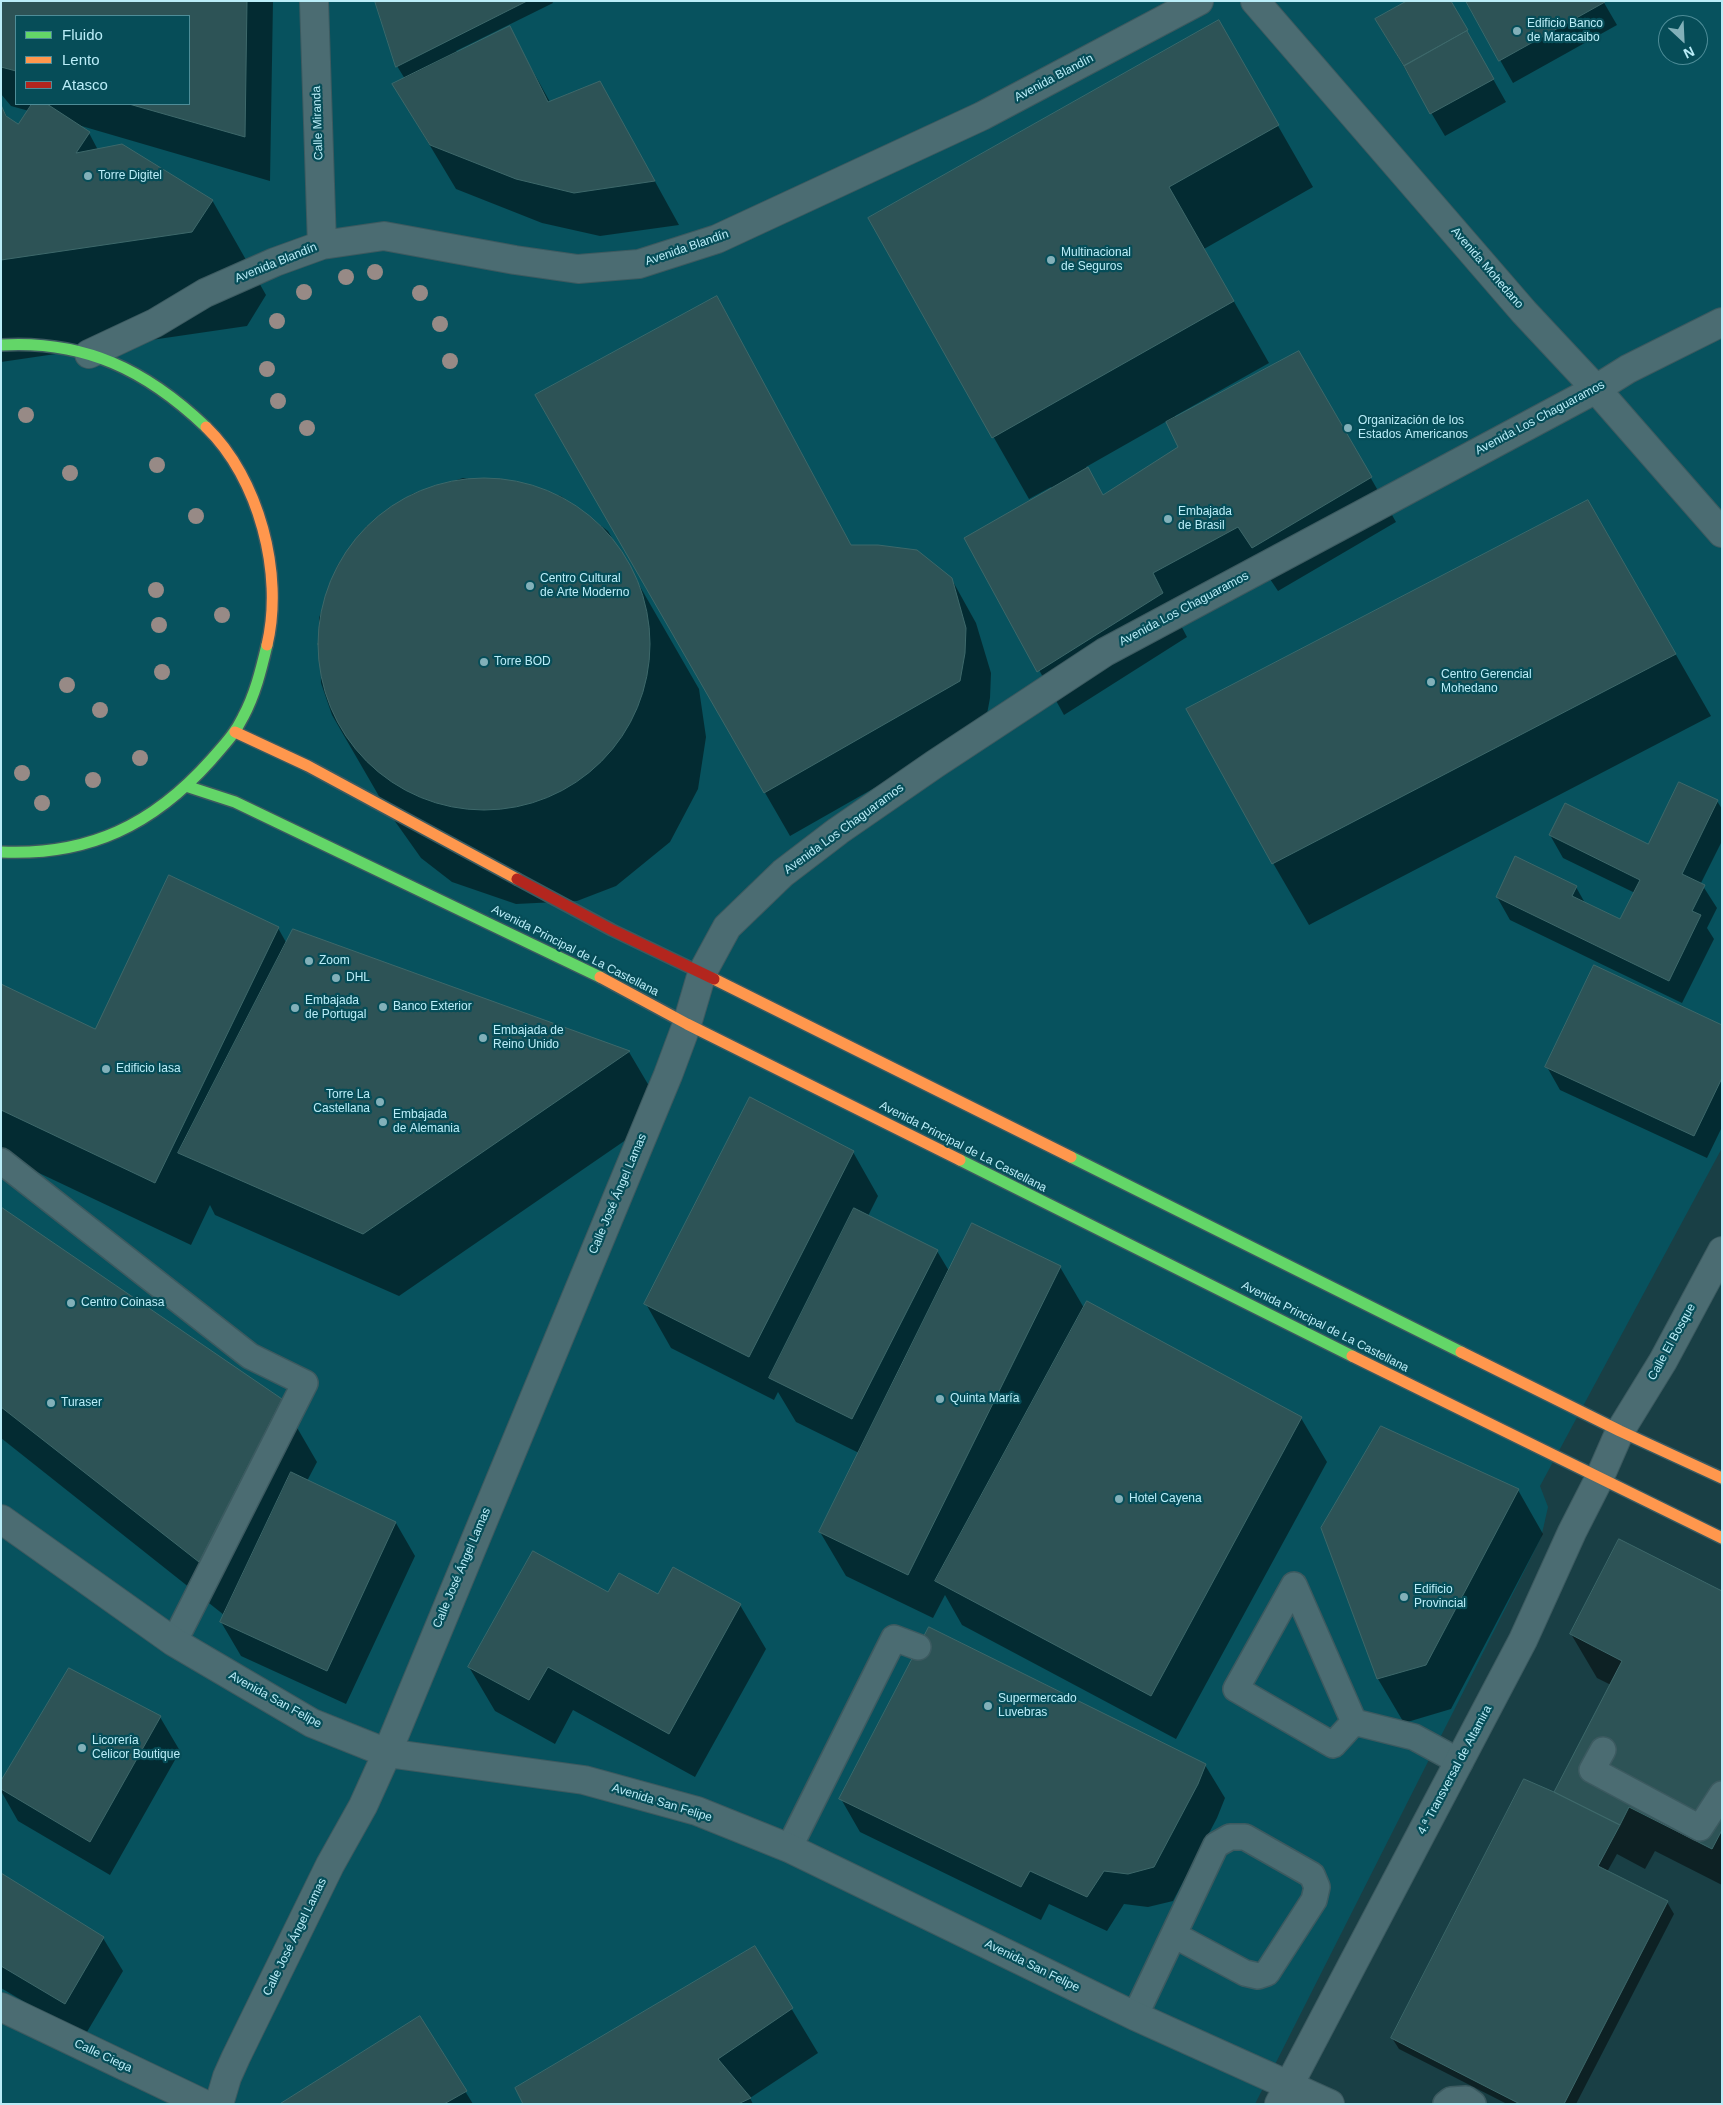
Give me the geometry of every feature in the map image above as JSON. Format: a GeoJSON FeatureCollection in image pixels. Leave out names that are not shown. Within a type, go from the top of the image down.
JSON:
{"type":"FeatureCollection","features":[{"type":"Feature","properties":{"kind":"street","name":"Calle Miranda"},"geometry":{"type":"LineString","coordinates":[[314,1],[322,245]]}},
{"type":"Feature","properties":{"kind":"street","name":"Avenida Blandín"},"geometry":{"type":"LineString","coordinates":[[89,354],[155,323],[205,293],[275,262],[322,245],[384,236],[515,260],[578,268],[639,264],[717,239],[982,116],[1199,1]]}},
{"type":"Feature","properties":{"kind":"street","name":"Avenida Mohedano"},"geometry":{"type":"LineString","coordinates":[[1255,1],[1524,312],[1596,389],[1722,533]]}},
{"type":"Feature","properties":{"kind":"street","name":"Avenida Los Chaguaramos"},"geometry":{"type":"LineString","coordinates":[[686,1024],[702,973],[727,927],[782,873],[935,764],[1105,652],[1596,389],[1628,369],[1722,322]]}},
{"type":"Feature","properties":{"kind":"street"},"geometry":{"type":"LineString","coordinates":[[1,345],[66,347],[89,354],[125,367],[151,381],[190,410],[217,438],[239,470],[256,506],[268,543],[273,582],[272,621],[266,659],[256,687],[235,732],[189,787],[159,810],[125,829],[89,843],[51,851],[1,852]]}},
{"type":"Feature","properties":{"kind":"street"},"geometry":{"type":"LineString","coordinates":[[235,732],[308,766],[612,930],[702,973],[1620,1431],[1722,1478]]}},
{"type":"Feature","properties":{"kind":"street","name":"Avenida Principal de La Castellana"},"geometry":{"type":"LineString","coordinates":[[189,787],[235,802],[595,974],[686,1024],[1599,1479],[1722,1538]]}},
{"type":"Feature","properties":{"kind":"street","name":"Calle José Ángel Lamas"},"geometry":{"type":"LineString","coordinates":[[219,2104],[227,2076],[236,2057],[330,1865],[364,1806],[387,1753],[668,1075],[686,1024]]}},
{"type":"Feature","properties":{"kind":"street","name":"Calle El Bosque"},"geometry":{"type":"LineString","coordinates":[[1620,1431],[1663,1361],[1722,1250]]}},
{"type":"Feature","properties":{"kind":"street","name":"4.ª Transversal de Altamira"},"geometry":{"type":"LineString","coordinates":[[1283,2094],[1523,1640],[1620,1431]]}},
{"type":"Feature","properties":{"kind":"street","name":"Avenida San Felipe"},"geometry":{"type":"LineString","coordinates":[[1,1520],[174,1642],[312,1723],[387,1753],[584,1780],[696,1811],[789,1848],[1236,2063],[1283,2094],[1330,2104]]}},
{"type":"Feature","properties":{"kind":"street","name":"Calle Ciega"},"geometry":{"type":"LineString","coordinates":[[1,2008],[204,2104]]}},
{"type":"Feature","properties":{"kind":"lane"},"geometry":{"type":"LineString","coordinates":[[1,1161],[250,1356],[305,1383],[174,1642]]}},
{"type":"Feature","properties":{"kind":"lane"},"geometry":{"type":"LineString","coordinates":[[1294,1585],[1322,1649],[1354,1722],[1332,1745],[1236,1689],[1294,1585]]}},
{"type":"Feature","properties":{"kind":"lane"},"geometry":{"type":"LineString","coordinates":[[789,1848],[894,1638],[918,1648]]}},
{"type":"Feature","properties":{"kind":"lane"},"geometry":{"type":"LineString","coordinates":[[1354,1722],[1414,1737],[1460,1762]]}},
{"type":"Feature","properties":{"kind":"lane"},"geometry":{"type":"LineString","coordinates":[[1602,1750],[1592,1770],[1700,1828],[1722,1794]]}},
{"type":"Feature","properties":{"kind":"lane"},"geometry":{"type":"LineString","coordinates":[[1135,2016],[1216,1845],[1230,1837],[1245,1837],[1312,1876],[1317,1887],[1314,1900],[1267,1973],[1258,1976],[1245,1973],[1174,1935]]}},
{"type":"Feature","properties":{"kind":"lane"},"geometry":{"type":"LineString","coordinates":[[1446,2104],[1451,2100],[1466,2099],[1473,2104]]}},
{"type":"Feature","properties":{"kind":"shaded area"},"geometry":{"type":"Polygon","coordinates":[[[1,1],[1722,1],[1722,1148],[1540,1486],[1548,1507],[1541,1538],[1255,2104],[1,2104],[1,1]]]}},
{"type":"Feature","properties":{"kind":"building"},"geometry":{"type":"Polygon","coordinates":[[[1,1],[247,1],[245,137],[133,105],[190,105],[190,15],[15,15],[15,71],[1,67],[1,1]]]}},
{"type":"Feature","properties":{"kind":"building"},"geometry":{"type":"Polygon","coordinates":[[[375,1],[527,1],[396,67],[375,1]]]}},
{"type":"Feature","properties":{"kind":"building"},"geometry":{"type":"Polygon","coordinates":[[[1407,1],[1451,1],[1468,30],[1404,66],[1375,19],[1407,1]]]}},
{"type":"Feature","properties":{"kind":"building","name":"Edificio Banco de Maracaibo"},"geometry":{"type":"Polygon","coordinates":[[[1466,1],[1604,1],[1605,2],[1499,61],[1466,1]]]}},
{"type":"Feature","properties":{"kind":"building","name":"Multinacional de Seguros"},"geometry":{"type":"Polygon","coordinates":[[[1219,20],[1279,125],[1169,187],[1234,301],[992,438],[868,218],[1219,20]]]}},
{"type":"Feature","properties":{"kind":"building"},"geometry":{"type":"Polygon","coordinates":[[[510,26],[548,102],[600,81],[655,181],[574,193],[516,179],[430,145],[392,84],[510,26]]]}},
{"type":"Feature","properties":{"kind":"building"},"geometry":{"type":"Polygon","coordinates":[[[1467,31],[1494,79],[1430,114],[1404,66],[1467,31]]]}},
{"type":"Feature","properties":{"kind":"building","name":"Torre Digitel"},"geometry":{"type":"Polygon","coordinates":[[[1,105],[6,116],[18,124],[31,105],[49,105],[90,132],[76,153],[122,144],[213,200],[192,232],[1,260],[1,105]]]}},
{"type":"Feature","properties":{"kind":"building"},"geometry":{"type":"Polygon","coordinates":[[[717,296],[851,545],[878,545],[917,550],[952,578],[966,628],[965,653],[960,681],[764,793],[535,395],[717,296]]]}},
{"type":"Feature","properties":{"kind":"building"},"geometry":{"type":"Polygon","coordinates":[[[1299,351],[1372,477],[1252,548],[1238,527],[1153,573],[1163,593],[1037,672],[964,538],[1088,467],[1103,495],[1178,447],[1166,422],[1299,351]]]}},
{"type":"Feature","properties":{"kind":"building","name":"Torre BOD"},"geometry":{"type":"Polygon","coordinates":[[[484,478],[516,481],[548,490],[576,506],[602,526],[622,552],[638,580],[647,612],[650,644],[647,676],[638,708],[622,736],[602,762],[576,782],[548,798],[516,807],[484,810],[452,807],[420,798],[392,782],[366,762],[346,736],[330,708],[321,676],[318,644],[321,612],[330,580],[346,552],[366,526],[392,506],[420,490],[452,481],[484,478]]]}},
{"type":"Feature","properties":{"kind":"building","name":"Centro Gerencial Mohedano"},"geometry":{"type":"Polygon","coordinates":[[[1588,500],[1676,654],[1272,864],[1186,709],[1588,500]]]}},
{"type":"Feature","properties":{"kind":"building"},"geometry":{"type":"Polygon","coordinates":[[[1679,782],[1718,800],[1682,874],[1705,885],[1692,911],[1701,915],[1669,981],[1496,897],[1515,856],[1577,886],[1572,896],[1620,919],[1640,880],[1549,835],[1565,803],[1648,844],[1679,782]]]}},
{"type":"Feature","properties":{"kind":"building","name":"Edificio Iasa"},"geometry":{"type":"Polygon","coordinates":[[[169,875],[279,927],[155,1183],[1,1110],[1,984],[95,1029],[169,875]]]}},
{"type":"Feature","properties":{"kind":"building","name":"Torre La Castellana"},"geometry":{"type":"Polygon","coordinates":[[[293,929],[630,1051],[363,1234],[178,1153],[293,929]]]}},
{"type":"Feature","properties":{"kind":"building"},"geometry":{"type":"Polygon","coordinates":[[[1594,965],[1722,1025],[1722,1078],[1694,1136],[1545,1067],[1594,965]]]}},
{"type":"Feature","properties":{"kind":"building"},"geometry":{"type":"Polygon","coordinates":[[[750,1097],[854,1151],[749,1357],[644,1304],[750,1097]]]}},
{"type":"Feature","properties":{"kind":"building","name":"Centro Coinasa"},"geometry":{"type":"Polygon","coordinates":[[[1,1207],[282,1399],[199,1562],[1,1407],[1,1207]]]}},
{"type":"Feature","properties":{"kind":"building"},"geometry":{"type":"Polygon","coordinates":[[[854,1208],[938,1250],[852,1419],[769,1378],[854,1208]]]}},
{"type":"Feature","properties":{"kind":"building","name":"Quinta María"},"geometry":{"type":"Polygon","coordinates":[[[972,1223],[1061,1266],[908,1575],[819,1532],[972,1223]]]}},
{"type":"Feature","properties":{"kind":"building","name":"Hotel Cayena"},"geometry":{"type":"Polygon","coordinates":[[[1087,1301],[1302,1417],[1151,1696],[935,1581],[1087,1301]]]}},
{"type":"Feature","properties":{"kind":"building","name":"Edificio Provincial"},"geometry":{"type":"Polygon","coordinates":[[[1381,1426],[1519,1489],[1426,1665],[1377,1679],[1321,1528],[1381,1426]]]}},
{"type":"Feature","properties":{"kind":"building"},"geometry":{"type":"Polygon","coordinates":[[[291,1472],[396,1522],[327,1671],[220,1622],[291,1472]]]}},
{"type":"Feature","properties":{"kind":"building"},"geometry":{"type":"Polygon","coordinates":[[[1619,1539],[1722,1591],[1722,1830],[1712,1849],[1629,1807],[1620,1825],[1554,1792],[1622,1661],[1570,1634],[1619,1539]]]}},
{"type":"Feature","properties":{"kind":"building"},"geometry":{"type":"Polygon","coordinates":[[[533,1551],[608,1592],[619,1573],[658,1594],[673,1567],[741,1604],[669,1734],[548,1667],[529,1700],[468,1667],[533,1551]]]}},
{"type":"Feature","properties":{"kind":"building","name":"Supermercado Luvebras"},"geometry":{"type":"Polygon","coordinates":[[[929,1627],[1206,1764],[1198,1784],[1154,1867],[1128,1874],[1104,1871],[1087,1897],[1030,1871],[1021,1887],[839,1799],[929,1627]]]}},
{"type":"Feature","properties":{"kind":"building","name":"Licorería Celicor Boutique"},"geometry":{"type":"Polygon","coordinates":[[[69,1668],[161,1716],[90,1842],[1,1789],[1,1781],[69,1668]]]}},
{"type":"Feature","properties":{"kind":"building"},"geometry":{"type":"Polygon","coordinates":[[[1524,1779],[1620,1825],[1598,1866],[1668,1901],[1564,2104],[1520,2104],[1391,2038],[1524,1779]]]}},
{"type":"Feature","properties":{"kind":"building"},"geometry":{"type":"Polygon","coordinates":[[[1,1873],[104,1937],[65,2004],[1,1966],[1,1873]]]}},
{"type":"Feature","properties":{"kind":"building"},"geometry":{"type":"Polygon","coordinates":[[[755,1946],[793,2008],[718,2059],[751,2098],[738,2104],[523,2104],[515,2088],[755,1946]]]}},
{"type":"Feature","properties":{"kind":"building"},"geometry":{"type":"Polygon","coordinates":[[[420,2016],[467,2091],[444,2104],[280,2104],[420,2016]]]}},
{"type":"Feature","properties":{"kind":"traffic: fast"},"geometry":{"type":"LineString","coordinates":[[1,345],[31,345],[60,348],[87,354],[112,363],[160,389],[206,427]]}},
{"type":"Feature","properties":{"kind":"traffic: fast"},"geometry":{"type":"LineString","coordinates":[[1,852],[33,852],[91,842],[117,832],[142,819],[166,802],[189,783],[236,729],[254,691],[267,645]]}},
{"type":"Feature","properties":{"kind":"traffic: fast"},"geometry":{"type":"LineString","coordinates":[[189,787],[235,802],[600,977]]}},
{"type":"Feature","properties":{"kind":"traffic: fast"},"geometry":{"type":"LineString","coordinates":[[1071,1157],[1461,1352]]}},
{"type":"Feature","properties":{"kind":"traffic: fast"},"geometry":{"type":"LineString","coordinates":[[960,1160],[1352,1356]]}},
{"type":"Feature","properties":{"kind":"traffic: slow"},"geometry":{"type":"LineString","coordinates":[[206,427],[225,448],[240,473],[253,500],[263,528],[272,588],[271,617],[267,645]]}},
{"type":"Feature","properties":{"kind":"traffic: slow"},"geometry":{"type":"LineString","coordinates":[[235,732],[308,766],[517,879]]}},
{"type":"Feature","properties":{"kind":"traffic: slow"},"geometry":{"type":"LineString","coordinates":[[600,977],[687,1024],[960,1160]]}},
{"type":"Feature","properties":{"kind":"traffic: slow"},"geometry":{"type":"LineString","coordinates":[[714,979],[1071,1157]]}},
{"type":"Feature","properties":{"kind":"traffic: slow"},"geometry":{"type":"LineString","coordinates":[[1461,1352],[1620,1431],[1722,1478]]}},
{"type":"Feature","properties":{"kind":"traffic: slow"},"geometry":{"type":"LineString","coordinates":[[1352,1356],[1722,1538]]}},
{"type":"Feature","properties":{"kind":"traffic: jam"},"geometry":{"type":"LineString","coordinates":[[517,879],[612,930],[714,979]]}},
{"type":"Feature","properties":{"kind":"place","name":"Edificio Banco de Maracaibo"},"geometry":{"type":"Point","coordinates":[1517,31]}},
{"type":"Feature","properties":{"kind":"place","name":"Torre Digitel"},"geometry":{"type":"Point","coordinates":[88,176]}},
{"type":"Feature","properties":{"kind":"place","name":"Multinacional de Seguros"},"geometry":{"type":"Point","coordinates":[1051,260]}},
{"type":"Feature","properties":{"kind":"place","name":"Organización de los Estados Americanos"},"geometry":{"type":"Point","coordinates":[1348,428]}},
{"type":"Feature","properties":{"kind":"place","name":"Embajada de Brasil"},"geometry":{"type":"Point","coordinates":[1168,519]}},
{"type":"Feature","properties":{"kind":"place","name":"Centro Cultural de Arte Moderno"},"geometry":{"type":"Point","coordinates":[530,586]}},
{"type":"Feature","properties":{"kind":"place","name":"Torre BOD"},"geometry":{"type":"Point","coordinates":[484,662]}},
{"type":"Feature","properties":{"kind":"place","name":"Centro Gerencial Mohedano"},"geometry":{"type":"Point","coordinates":[1431,682]}},
{"type":"Feature","properties":{"kind":"place","name":"Zoom"},"geometry":{"type":"Point","coordinates":[309,961]}},
{"type":"Feature","properties":{"kind":"place","name":"DHL"},"geometry":{"type":"Point","coordinates":[336,978]}},
{"type":"Feature","properties":{"kind":"place","name":"Banco Exterior"},"geometry":{"type":"Point","coordinates":[383,1007]}},
{"type":"Feature","properties":{"kind":"place","name":"Embajada de Portugal"},"geometry":{"type":"Point","coordinates":[295,1008]}},
{"type":"Feature","properties":{"kind":"place","name":"Embajada de Reino Unido"},"geometry":{"type":"Point","coordinates":[483,1038]}},
{"type":"Feature","properties":{"kind":"place","name":"Edificio Iasa"},"geometry":{"type":"Point","coordinates":[106,1069]}},
{"type":"Feature","properties":{"kind":"place","name":"Torre La Castellana"},"geometry":{"type":"Point","coordinates":[380,1102]}},
{"type":"Feature","properties":{"kind":"place","name":"Embajada de Alemania"},"geometry":{"type":"Point","coordinates":[383,1122]}},
{"type":"Feature","properties":{"kind":"place","name":"Centro Coinasa"},"geometry":{"type":"Point","coordinates":[71,1303]}},
{"type":"Feature","properties":{"kind":"place","name":"Quinta María"},"geometry":{"type":"Point","coordinates":[940,1399]}},
{"type":"Feature","properties":{"kind":"place","name":"Turaser"},"geometry":{"type":"Point","coordinates":[51,1403]}},
{"type":"Feature","properties":{"kind":"place","name":"Hotel Cayena"},"geometry":{"type":"Point","coordinates":[1119,1499]}},
{"type":"Feature","properties":{"kind":"place","name":"Edificio Provincial"},"geometry":{"type":"Point","coordinates":[1404,1597]}},
{"type":"Feature","properties":{"kind":"place","name":"Supermercado Luvebras"},"geometry":{"type":"Point","coordinates":[988,1706]}},
{"type":"Feature","properties":{"kind":"place","name":"Licorería Celicor Boutique"},"geometry":{"type":"Point","coordinates":[82,1748]}}]}
